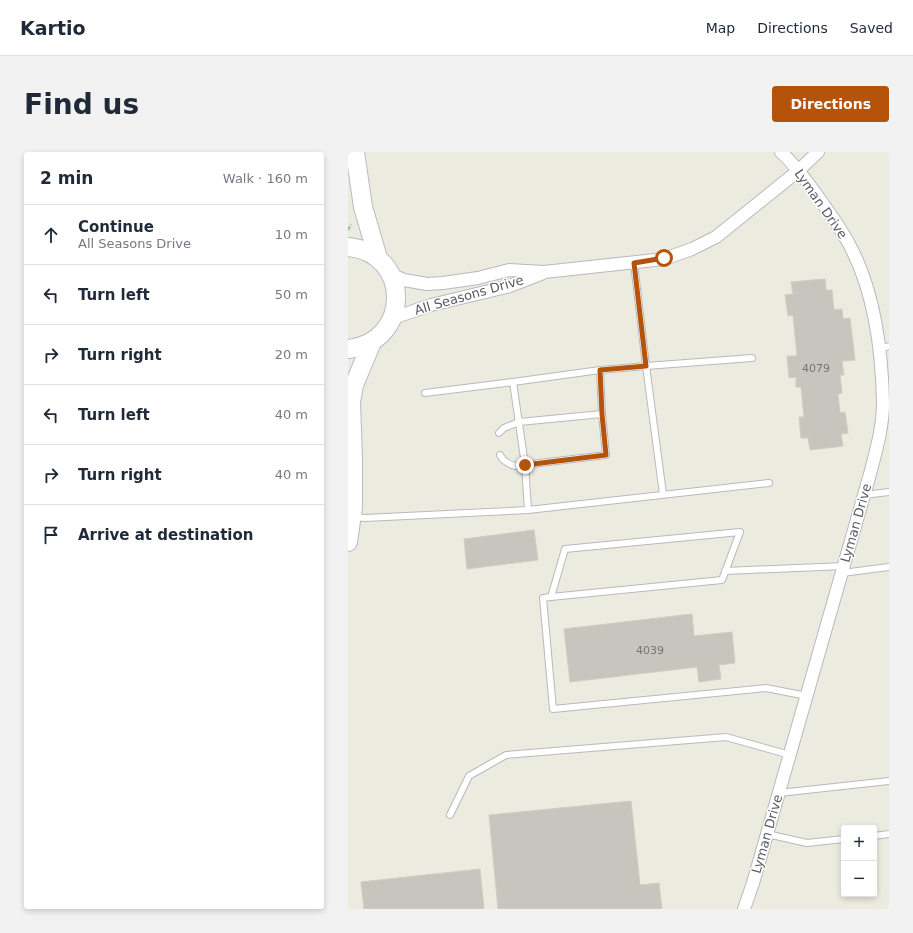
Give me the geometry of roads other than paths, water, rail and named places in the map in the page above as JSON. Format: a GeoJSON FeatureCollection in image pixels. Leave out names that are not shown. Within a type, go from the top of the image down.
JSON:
{"type":"FeatureCollection","features":[{"type":"Feature","properties":{"kind":"main road"},"geometry":{"type":"LineString","coordinates":[[348,349],[358,348],[372,342],[384,332],[393,318],[396,303],[396,288],[390,274],[378,258],[363,207],[355,152]]}},
{"type":"Feature","properties":{"kind":"main road"},"geometry":{"type":"LineString","coordinates":[[348,247],[355,247],[378,258]]}},
{"type":"Feature","properties":{"kind":"main road"},"geometry":{"type":"LineString","coordinates":[[348,542],[352,516],[354,460],[350,402],[354,385],[372,342]]}},
{"type":"Feature","properties":{"kind":"street","name":"Lyman Drive"},"geometry":{"type":"LineString","coordinates":[[744,909],[779,793],[864,495],[875,453],[883,403],[884,347],[865,284],[850,245],[828,211],[798,171],[780,152]]}},
{"type":"Feature","properties":{"kind":"street","name":"All Seasons Drive"},"geometry":{"type":"LineString","coordinates":[[390,274],[404,280],[427,284],[478,278],[509,270],[544,272],[634,263],[664,258],[692,249],[716,236],[798,171],[818,152]]}},
{"type":"Feature","properties":{"kind":"street","name":"All Seasons Drive"},"geometry":{"type":"LineString","coordinates":[[393,318],[431,305],[510,286],[544,272]]}},
{"type":"Feature","properties":{"kind":"lane"},"geometry":{"type":"LineString","coordinates":[[634,263],[663,494]]}},
{"type":"Feature","properties":{"kind":"lane"},"geometry":{"type":"LineString","coordinates":[[424,393],[600,370],[752,358]]}},
{"type":"Feature","properties":{"kind":"lane"},"geometry":{"type":"LineString","coordinates":[[500,455],[508,464],[515,466],[606,455],[600,370]]}},
{"type":"Feature","properties":{"kind":"lane"},"geometry":{"type":"LineString","coordinates":[[513,382],[525,465],[528,510]]}},
{"type":"Feature","properties":{"kind":"lane"},"geometry":{"type":"LineString","coordinates":[[500,433],[504,428],[519,422],[602,414]]}},
{"type":"Feature","properties":{"kind":"lane"},"geometry":{"type":"LineString","coordinates":[[352,516],[365,518],[528,510],[769,483]]}},
{"type":"Feature","properties":{"kind":"lane"},"geometry":{"type":"LineString","coordinates":[[864,495],[889,492]]}},
{"type":"Feature","properties":{"kind":"lane"},"geometry":{"type":"LineString","coordinates":[[551,598],[565,549],[740,532],[722,580],[551,598],[543,598],[553,710],[766,688],[806,696]]}},
{"type":"Feature","properties":{"kind":"lane"},"geometry":{"type":"LineString","coordinates":[[725,571],[889,567]]}},
{"type":"Feature","properties":{"kind":"lane"},"geometry":{"type":"LineString","coordinates":[[450,816],[469,776],[506,756],[726,737],[790,755]]}},
{"type":"Feature","properties":{"kind":"lane"},"geometry":{"type":"LineString","coordinates":[[779,793],[889,781]]}},
{"type":"Feature","properties":{"kind":"lane"},"geometry":{"type":"LineString","coordinates":[[767,834],[807,843],[841,839]]}},
{"type":"Feature","properties":{"kind":"lane"},"geometry":{"type":"LineString","coordinates":[[877,836],[889,834]]}}]}
